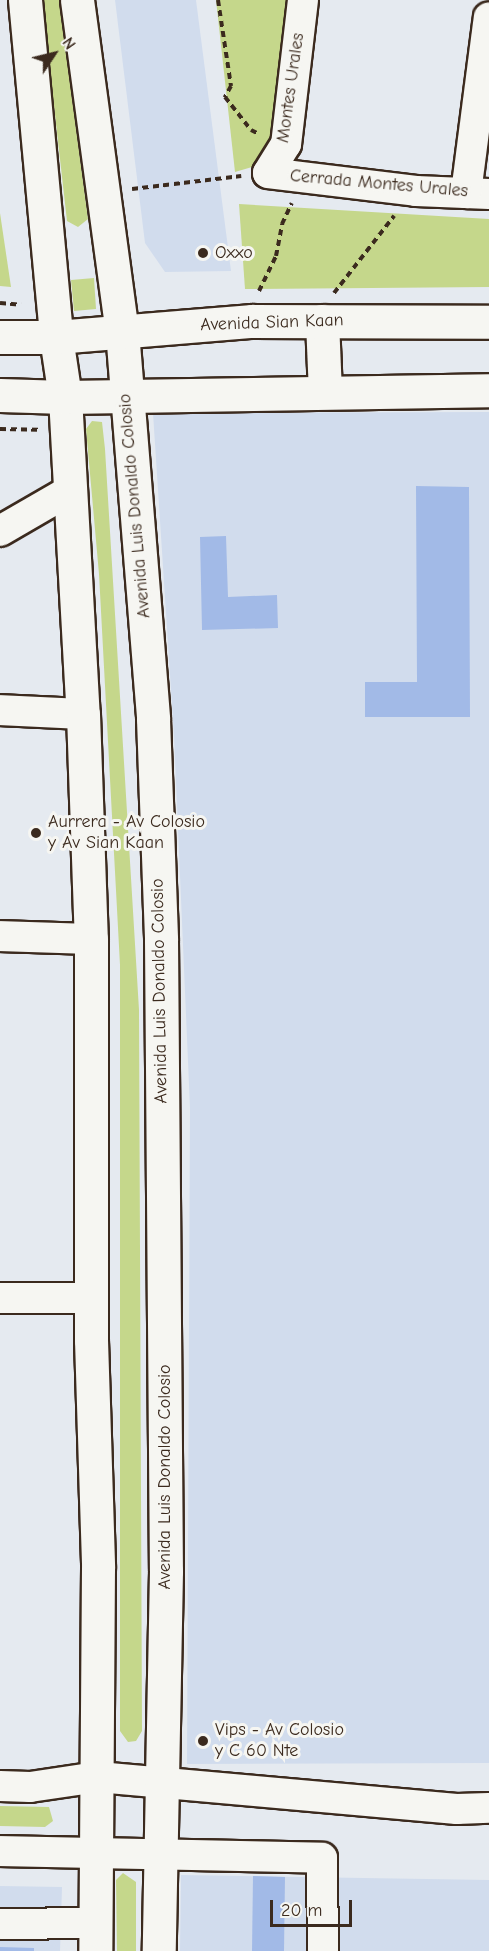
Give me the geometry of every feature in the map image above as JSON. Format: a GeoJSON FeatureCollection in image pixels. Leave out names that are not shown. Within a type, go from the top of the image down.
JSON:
{"type":"FeatureCollection","features":[{"type":"Feature","properties":{"kind":"main road"},"geometry":{"type":"LineString","coordinates":[[25,0],[56,337],[66,398],[69,490],[83,714],[91,939],[91,1298],[98,1777],[95,1937]]}},
{"type":"Feature","properties":{"kind":"main road","name":"Avenida Luis Donaldo Colosio"},"geometry":{"type":"LineString","coordinates":[[77,0],[122,331],[153,719],[161,939],[166,1571],[164,1785],[158,1855],[159,1951]]}},
{"type":"Feature","properties":{"kind":"main road","name":"Avenida Sian Kaan"},"geometry":{"type":"LineString","coordinates":[[0,337],[56,337],[252,321],[489,322]]}},
{"type":"Feature","properties":{"kind":"main road"},"geometry":{"type":"LineString","coordinates":[[322,321],[325,392]]}},
{"type":"Feature","properties":{"kind":"main road"},"geometry":{"type":"LineString","coordinates":[[0,395],[66,398],[489,390]]}},
{"type":"Feature","properties":{"kind":"street","name":"Montes Urales"},"geometry":{"type":"LineString","coordinates":[[268,173],[286,144],[303,0]]}},
{"type":"Feature","properties":{"kind":"street"},"geometry":{"type":"LineString","coordinates":[[478,193],[489,17]]}},
{"type":"Feature","properties":{"kind":"street","name":"Cerrada Montes Urales"},"geometry":{"type":"LineString","coordinates":[[268,173],[416,191],[478,193]]}},
{"type":"Feature","properties":{"kind":"street"},"geometry":{"type":"LineString","coordinates":[[0,531],[69,490]]}},
{"type":"Feature","properties":{"kind":"street"},"geometry":{"type":"LineString","coordinates":[[0,710],[83,714]]}},
{"type":"Feature","properties":{"kind":"street"},"geometry":{"type":"LineString","coordinates":[[0,936],[91,939]]}},
{"type":"Feature","properties":{"kind":"street"},"geometry":{"type":"LineString","coordinates":[[0,1298],[91,1298]]}},
{"type":"Feature","properties":{"kind":"street"},"geometry":{"type":"LineString","coordinates":[[0,1786],[30,1787],[98,1777],[164,1785],[457,1809],[489,1808]]}},
{"type":"Feature","properties":{"kind":"street"},"geometry":{"type":"LineString","coordinates":[[0,1851],[322,1858],[323,1951]]}},
{"type":"Feature","properties":{"kind":"street"},"geometry":{"type":"LineString","coordinates":[[0,1924],[95,1937]]}},
{"type":"Feature","properties":{"kind":"path"},"geometry":{"type":"LineString","coordinates":[[218,0],[231,86],[225,97],[229,106],[242,115],[251,130],[286,144]]}},
{"type":"Feature","properties":{"kind":"path"},"geometry":{"type":"LineString","coordinates":[[102,193],[268,173]]}},
{"type":"Feature","properties":{"kind":"path"},"geometry":{"type":"LineString","coordinates":[[252,321],[261,284],[276,256],[282,224],[303,179]]}},
{"type":"Feature","properties":{"kind":"path"},"geometry":{"type":"LineString","coordinates":[[322,321],[335,288],[416,191]]}},
{"type":"Feature","properties":{"kind":"path"},"geometry":{"type":"LineString","coordinates":[[0,429],[67,431]]}},
{"type":"Feature","properties":{"kind":"shaded area"},"geometry":{"type":"Polygon","coordinates":[[[115,0],[196,0],[231,271],[165,272],[145,243],[115,0]]]}},
{"type":"Feature","properties":{"kind":"shaded area"},"geometry":{"type":"Polygon","coordinates":[[[489,412],[489,1763],[187,1764],[190,1108],[174,736],[153,413],[489,412]]]}},
{"type":"Feature","properties":{"kind":"shaded area"},"geometry":{"type":"Polygon","coordinates":[[[181,1875],[489,1880],[489,1951],[180,1951],[181,1875]]]}},
{"type":"Feature","properties":{"kind":"shaded area"},"geometry":{"type":"Polygon","coordinates":[[[0,1886],[62,1887],[60,1951],[0,1951],[0,1886]]]}},
{"type":"Feature","properties":{"kind":"green space"},"geometry":{"type":"Polygon","coordinates":[[[42,0],[59,0],[88,219],[78,227],[67,221],[42,0]]]}},
{"type":"Feature","properties":{"kind":"green space"},"geometry":{"type":"Polygon","coordinates":[[[216,0],[297,0],[283,123],[252,167],[235,172],[216,0]]]}},
{"type":"Feature","properties":{"kind":"green space"},"geometry":{"type":"Polygon","coordinates":[[[239,204],[489,219],[489,287],[245,289],[239,204]]]}},
{"type":"Feature","properties":{"kind":"green space"},"geometry":{"type":"Polygon","coordinates":[[[0,213],[11,287],[0,286],[0,213]]]}},
{"type":"Feature","properties":{"kind":"green space"},"geometry":{"type":"Polygon","coordinates":[[[94,278],[96,309],[74,311],[71,280],[94,278]]]}},
{"type":"Feature","properties":{"kind":"green space"},"geometry":{"type":"Polygon","coordinates":[[[92,421],[102,422],[105,449],[139,1010],[142,1731],[136,1741],[128,1742],[120,1731],[120,965],[99,574],[86,429],[92,421]]]}},
{"type":"Feature","properties":{"kind":"green space"},"geometry":{"type":"Polygon","coordinates":[[[0,1806],[49,1807],[53,1821],[45,1827],[0,1826],[0,1806]]]}},
{"type":"Feature","properties":{"kind":"green space"},"geometry":{"type":"Polygon","coordinates":[[[123,1873],[136,1882],[136,1951],[117,1951],[116,1880],[123,1873]]]}},
{"type":"Feature","properties":{"kind":"building"},"geometry":{"type":"Polygon","coordinates":[[[416,486],[469,487],[470,717],[365,717],[365,682],[417,682],[416,486]]]}},
{"type":"Feature","properties":{"kind":"building"},"geometry":{"type":"Polygon","coordinates":[[[226,536],[228,597],[277,595],[278,628],[202,630],[200,537],[226,536]]]}},
{"type":"Feature","properties":{"kind":"building"},"geometry":{"type":"Polygon","coordinates":[[[253,1876],[285,1877],[284,1951],[252,1951],[253,1876]]]}},
{"type":"Feature","properties":{"kind":"building"},"geometry":{"type":"Polygon","coordinates":[[[0,1947],[34,1948],[34,1951],[0,1951],[0,1947]]]}},
{"type":"Feature","properties":{"kind":"place","name":"Oxxo"},"geometry":{"type":"Point","coordinates":[203,253]}},
{"type":"Feature","properties":{"kind":"place","name":"Aurrera - Av Colosio y Av Sian Kaan"},"geometry":{"type":"Point","coordinates":[36,833]}},
{"type":"Feature","properties":{"kind":"place","name":"Vips - Av Colosio y C 60 Nte"},"geometry":{"type":"Point","coordinates":[203,1741]}}]}
